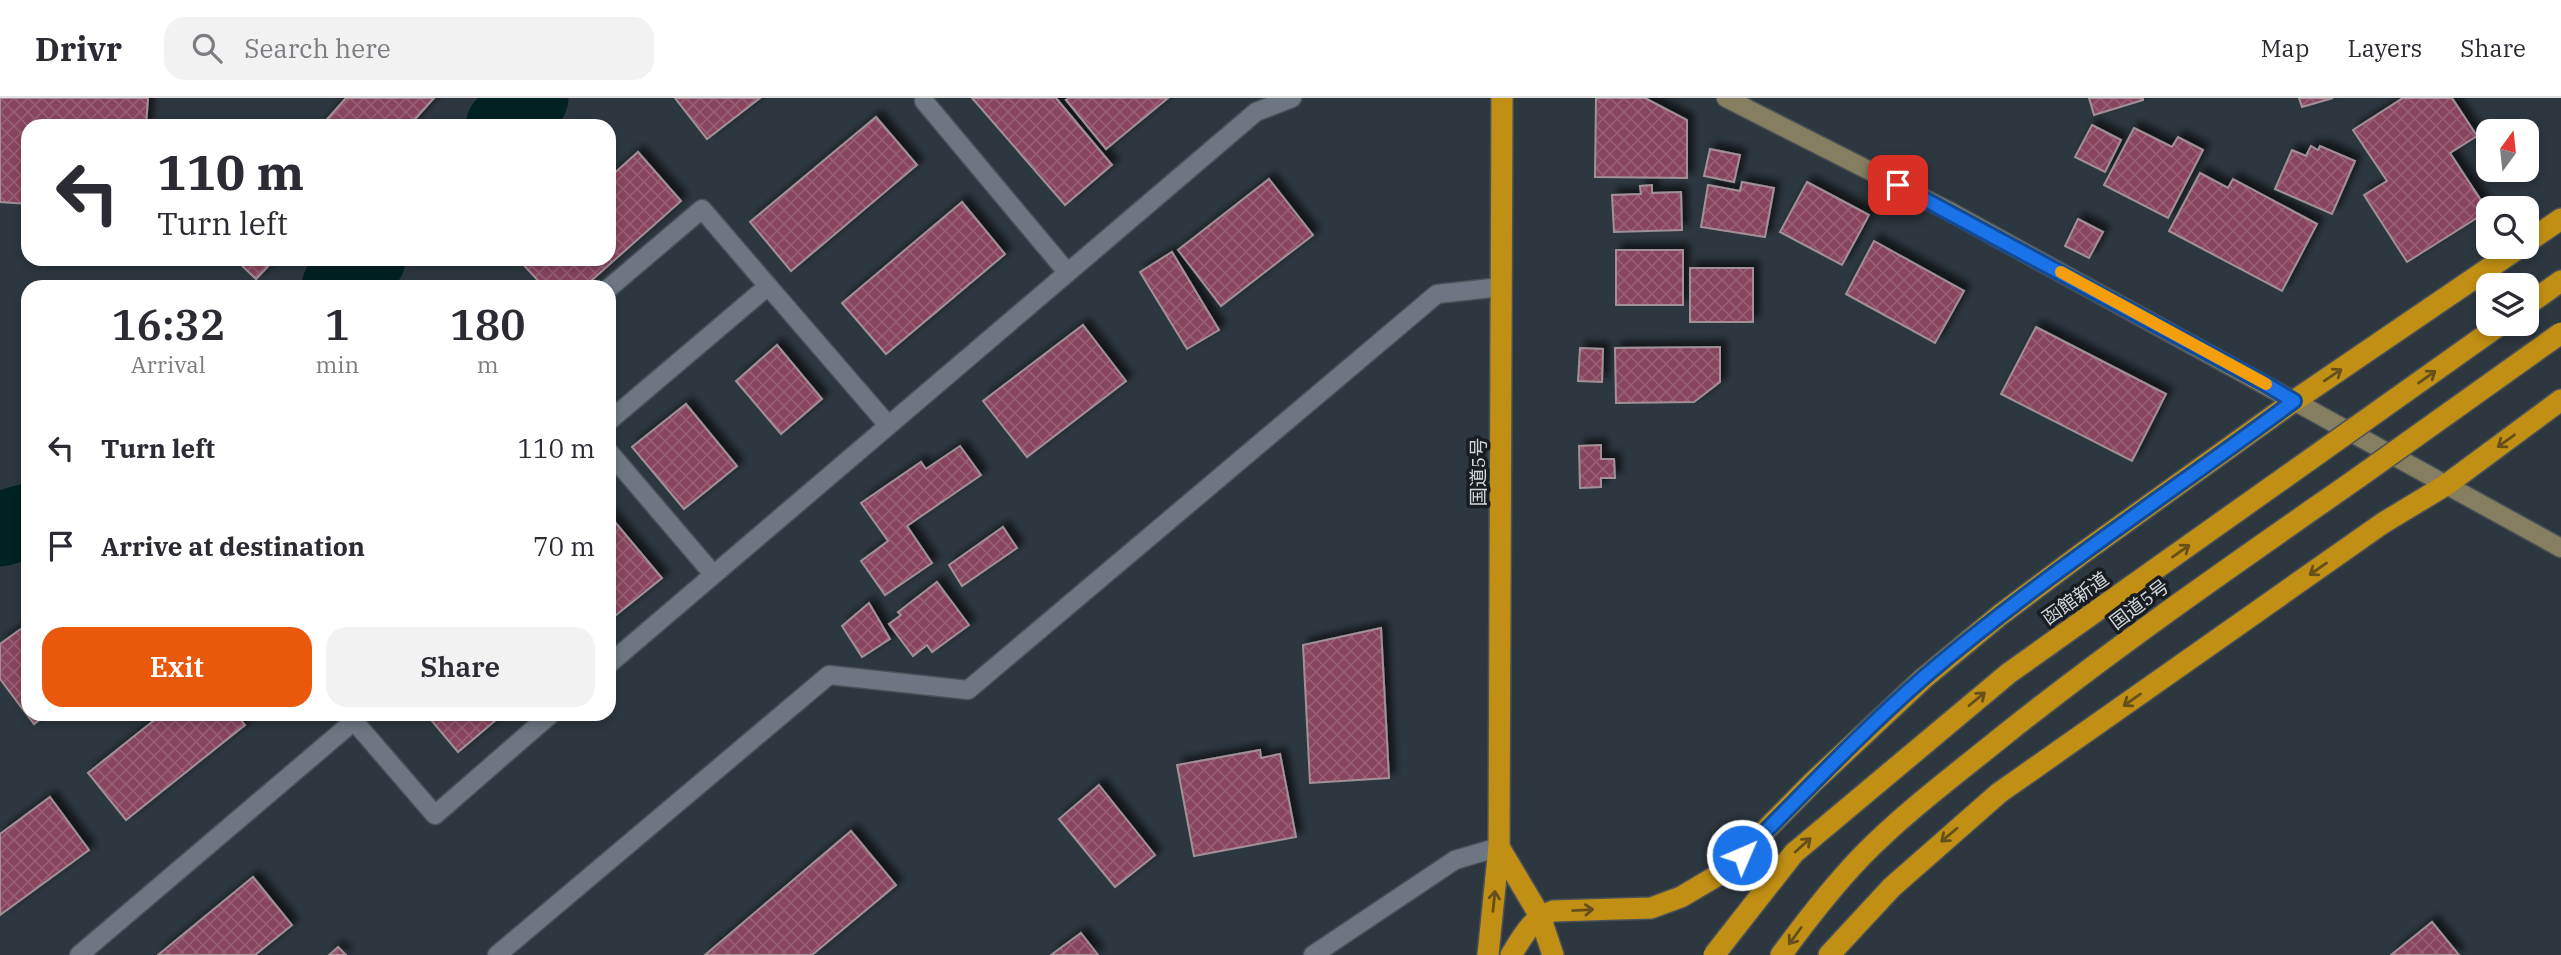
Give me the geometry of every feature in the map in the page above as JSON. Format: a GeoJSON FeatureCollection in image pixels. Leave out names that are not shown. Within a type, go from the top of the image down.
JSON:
{"type":"FeatureCollection","features":[{"type":"Feature","properties":{"kind":"highway","name":"国道5号"},"geometry":{"type":"LineString","coordinates":[[1488,955],[1499,847],[1502,98]]}},
{"type":"Feature","properties":{"kind":"highway"},"geometry":{"type":"LineString","coordinates":[[2539,234],[2561,219]]}},
{"type":"Feature","properties":{"kind":"highway"},"geometry":{"type":"LineString","coordinates":[[1511,955],[1531,924],[1540,916],[1553,911],[1651,908],[1681,897],[1725,871],[1812,783],[1923,678],[2000,615],[2294,401],[2502,259]]}},
{"type":"Feature","properties":{"kind":"highway"},"geometry":{"type":"LineString","coordinates":[[2539,297],[2561,281]]}},
{"type":"Feature","properties":{"kind":"highway","name":"国道5号"},"geometry":{"type":"LineString","coordinates":[[1781,955],[1821,901],[1862,856],[1898,822],[2032,713],[2168,610],[2561,333]]}},
{"type":"Feature","properties":{"kind":"highway","name":"函館新道"},"geometry":{"type":"LineString","coordinates":[[1714,955],[1794,853],[2009,673],[2484,336]]}},
{"type":"Feature","properties":{"kind":"highway"},"geometry":{"type":"LineString","coordinates":[[1829,955],[1892,887],[1999,793],[2383,523],[2446,485],[2561,400]]}},
{"type":"Feature","properties":{"kind":"highway"},"geometry":{"type":"LineString","coordinates":[[1499,847],[1540,916],[1553,955]]}},
{"type":"Feature","properties":{"kind":"street"},"geometry":{"type":"LineString","coordinates":[[616,658],[1256,112],[1292,98]]}},
{"type":"Feature","properties":{"kind":"street"},"geometry":{"type":"LineString","coordinates":[[1726,98],[1947,210],[2561,548]]}},
{"type":"Feature","properties":{"kind":"street"},"geometry":{"type":"LineString","coordinates":[[924,101],[1067,272]]}},
{"type":"Feature","properties":{"kind":"street"},"geometry":{"type":"LineString","coordinates":[[616,282],[702,209],[888,425]]}},
{"type":"Feature","properties":{"kind":"street"},"geometry":{"type":"LineString","coordinates":[[616,415],[768,286]]}},
{"type":"Feature","properties":{"kind":"street"},"geometry":{"type":"LineString","coordinates":[[497,955],[829,675],[968,690],[1437,294],[1501,287]]}},
{"type":"Feature","properties":{"kind":"street"},"geometry":{"type":"LineString","coordinates":[[616,460],[713,574]]}},
{"type":"Feature","properties":{"kind":"street"},"geometry":{"type":"LineString","coordinates":[[79,955],[354,721],[435,815],[543,721]]}},
{"type":"Feature","properties":{"kind":"street"},"geometry":{"type":"LineString","coordinates":[[1314,955],[1455,860],[1499,847]]}},
{"type":"Feature","properties":{"kind":"building"},"geometry":{"type":"Polygon","coordinates":[[[0,98],[148,98],[146,119],[21,119],[21,204],[0,202],[0,98]]]}},
{"type":"Feature","properties":{"kind":"building"},"geometry":{"type":"Polygon","coordinates":[[[346,98],[434,98],[415,119],[327,119],[346,98]]]}},
{"type":"Feature","properties":{"kind":"building"},"geometry":{"type":"Polygon","coordinates":[[[675,98],[760,98],[707,139],[675,98]]]}},
{"type":"Feature","properties":{"kind":"building"},"geometry":{"type":"Polygon","coordinates":[[[972,98],[1056,98],[1112,165],[1065,205],[972,98]]]}},
{"type":"Feature","properties":{"kind":"building"},"geometry":{"type":"Polygon","coordinates":[[[1168,98],[1106,149],[1066,100],[1168,98]]]}},
{"type":"Feature","properties":{"kind":"building"},"geometry":{"type":"Polygon","coordinates":[[[1596,98],[1645,98],[1687,120],[1687,178],[1595,177],[1596,98]]]}},
{"type":"Feature","properties":{"kind":"building"},"geometry":{"type":"Polygon","coordinates":[[[2089,98],[2143,98],[2143,100],[2094,115],[2089,98]]]}},
{"type":"Feature","properties":{"kind":"building"},"geometry":{"type":"Polygon","coordinates":[[[2299,98],[2333,98],[2302,107],[2299,98]]]}},
{"type":"Feature","properties":{"kind":"building"},"geometry":{"type":"Polygon","coordinates":[[[2403,98],[2452,98],[2476,134],[2450,153],[2478,196],[2476,196],[2476,219],[2407,262],[2364,195],[2387,181],[2353,130],[2403,98]]]}},
{"type":"Feature","properties":{"kind":"building"},"geometry":{"type":"Polygon","coordinates":[[[876,117],[917,165],[791,271],[750,222],[876,117]]]}},
{"type":"Feature","properties":{"kind":"building"},"geometry":{"type":"Polygon","coordinates":[[[2092,125],[2121,140],[2105,172],[2075,157],[2092,125]]]}},
{"type":"Feature","properties":{"kind":"building"},"geometry":{"type":"Polygon","coordinates":[[[2134,128],[2172,147],[2178,137],[2203,150],[2168,218],[2104,185],[2134,128]]]}},
{"type":"Feature","properties":{"kind":"building"},"geometry":{"type":"Polygon","coordinates":[[[2311,146],[2318,150],[2320,146],[2355,161],[2332,214],[2275,189],[2292,150],[2306,156],[2311,146]]]}},
{"type":"Feature","properties":{"kind":"building"},"geometry":{"type":"Polygon","coordinates":[[[1710,149],[1740,155],[1734,182],[1704,176],[1710,149]]]}},
{"type":"Feature","properties":{"kind":"building"},"geometry":{"type":"Polygon","coordinates":[[[638,152],[681,201],[616,259],[616,172],[638,152]]]}},
{"type":"Feature","properties":{"kind":"building"},"geometry":{"type":"Polygon","coordinates":[[[2200,173],[2228,188],[2233,179],[2317,224],[2282,291],[2169,231],[2200,173]]]}},
{"type":"Feature","properties":{"kind":"building"},"geometry":{"type":"Polygon","coordinates":[[[1269,179],[1313,235],[1221,306],[1178,250],[1269,179]]]}},
{"type":"Feature","properties":{"kind":"building"},"geometry":{"type":"Polygon","coordinates":[[[1742,182],[1774,188],[1765,237],[1701,227],[1708,185],[1740,191],[1742,182]]]}},
{"type":"Feature","properties":{"kind":"building"},"geometry":{"type":"Polygon","coordinates":[[[1807,182],[1869,215],[1842,265],[1780,232],[1807,182]]]}},
{"type":"Feature","properties":{"kind":"building"},"geometry":{"type":"Polygon","coordinates":[[[1652,185],[1652,193],[1681,192],[1682,230],[1614,232],[1612,195],[1641,194],[1640,186],[1652,185]]]}},
{"type":"Feature","properties":{"kind":"building"},"geometry":{"type":"Polygon","coordinates":[[[962,202],[1005,254],[886,354],[842,303],[962,202]]]}},
{"type":"Feature","properties":{"kind":"building"},"geometry":{"type":"Polygon","coordinates":[[[2078,219],[2103,232],[2089,258],[2065,246],[2078,219]]]}},
{"type":"Feature","properties":{"kind":"building"},"geometry":{"type":"Polygon","coordinates":[[[1874,241],[1964,291],[1935,343],[1846,294],[1874,241]]]}},
{"type":"Feature","properties":{"kind":"building"},"geometry":{"type":"Polygon","coordinates":[[[1616,250],[1683,250],[1683,305],[1616,305],[1616,250]]]}},
{"type":"Feature","properties":{"kind":"building"},"geometry":{"type":"Polygon","coordinates":[[[1172,252],[1219,330],[1187,349],[1140,272],[1172,252]]]}},
{"type":"Feature","properties":{"kind":"building"},"geometry":{"type":"Polygon","coordinates":[[[242,266],[268,266],[256,279],[242,266]]]}},
{"type":"Feature","properties":{"kind":"building"},"geometry":{"type":"Polygon","coordinates":[[[524,266],[608,266],[592,280],[538,280],[524,266]]]}},
{"type":"Feature","properties":{"kind":"building"},"geometry":{"type":"Polygon","coordinates":[[[1690,268],[1753,268],[1753,322],[1690,322],[1690,268]]]}},
{"type":"Feature","properties":{"kind":"building"},"geometry":{"type":"Polygon","coordinates":[[[1083,325],[1126,381],[1027,457],[983,401],[1083,325]]]}},
{"type":"Feature","properties":{"kind":"building"},"geometry":{"type":"Polygon","coordinates":[[[2036,327],[2166,394],[2132,461],[2001,394],[2036,327]]]}},
{"type":"Feature","properties":{"kind":"building"},"geometry":{"type":"Polygon","coordinates":[[[777,345],[822,399],[781,434],[736,381],[777,345]]]}},
{"type":"Feature","properties":{"kind":"building"},"geometry":{"type":"Polygon","coordinates":[[[1720,347],[1720,382],[1694,402],[1616,403],[1615,348],[1720,347]]]}},
{"type":"Feature","properties":{"kind":"building"},"geometry":{"type":"Polygon","coordinates":[[[1580,348],[1603,349],[1602,382],[1578,381],[1580,348]]]}},
{"type":"Feature","properties":{"kind":"building"},"geometry":{"type":"Polygon","coordinates":[[[686,404],[737,466],[684,509],[632,447],[686,404]]]}},
{"type":"Feature","properties":{"kind":"building"},"geometry":{"type":"Polygon","coordinates":[[[1601,445],[1601,459],[1614,459],[1615,478],[1601,478],[1601,487],[1580,488],[1579,446],[1601,445]]]}},
{"type":"Feature","properties":{"kind":"building"},"geometry":{"type":"Polygon","coordinates":[[[960,446],[981,475],[907,526],[932,563],[885,595],[861,561],[888,541],[861,503],[921,462],[926,469],[960,446]]]}},
{"type":"Feature","properties":{"kind":"building"},"geometry":{"type":"Polygon","coordinates":[[[616,523],[662,578],[616,615],[616,523]]]}},
{"type":"Feature","properties":{"kind":"building"},"geometry":{"type":"Polygon","coordinates":[[[1003,527],[1017,548],[962,586],[949,565],[1003,527]]]}},
{"type":"Feature","properties":{"kind":"building"},"geometry":{"type":"Polygon","coordinates":[[[937,582],[969,625],[932,652],[927,645],[913,656],[889,624],[901,615],[898,612],[937,582]]]}},
{"type":"Feature","properties":{"kind":"building"},"geometry":{"type":"Polygon","coordinates":[[[869,603],[890,639],[862,657],[842,626],[869,603]]]}},
{"type":"Feature","properties":{"kind":"building"},"geometry":{"type":"Polygon","coordinates":[[[1381,628],[1389,778],[1310,783],[1303,645],[1381,628]]]}},
{"type":"Feature","properties":{"kind":"building"},"geometry":{"type":"Polygon","coordinates":[[[21,629],[21,707],[0,679],[0,644],[21,629]]]}},
{"type":"Feature","properties":{"kind":"building"},"geometry":{"type":"Polygon","coordinates":[[[153,721],[242,721],[245,725],[126,820],[88,773],[153,721]]]}},
{"type":"Feature","properties":{"kind":"building"},"geometry":{"type":"Polygon","coordinates":[[[432,721],[495,721],[458,752],[432,721]]]}},
{"type":"Feature","properties":{"kind":"building"},"geometry":{"type":"Polygon","coordinates":[[[1260,750],[1261,758],[1280,754],[1296,837],[1194,856],[1177,765],[1260,750]]]}},
{"type":"Feature","properties":{"kind":"building"},"geometry":{"type":"Polygon","coordinates":[[[1099,785],[1155,855],[1115,887],[1059,819],[1099,785]]]}},
{"type":"Feature","properties":{"kind":"building"},"geometry":{"type":"Polygon","coordinates":[[[50,797],[89,850],[0,915],[0,834],[50,797]]]}},
{"type":"Feature","properties":{"kind":"building"},"geometry":{"type":"Polygon","coordinates":[[[851,831],[896,885],[812,955],[705,955],[851,831]]]}},
{"type":"Feature","properties":{"kind":"building"},"geometry":{"type":"Polygon","coordinates":[[[253,877],[292,925],[255,955],[158,955],[253,877]]]}},
{"type":"Feature","properties":{"kind":"building"},"geometry":{"type":"Polygon","coordinates":[[[2432,922],[2459,955],[2391,955],[2432,922]]]}},
{"type":"Feature","properties":{"kind":"building"},"geometry":{"type":"Polygon","coordinates":[[[1081,933],[1098,955],[1051,955],[1081,933]]]}},
{"type":"Feature","properties":{"kind":"building"},"geometry":{"type":"Polygon","coordinates":[[[338,947],[346,955],[329,955],[338,947]]]}},
{"type":"Feature","properties":{"kind":"waterway"},"geometry":{"type":"LineString","coordinates":[[510,119],[531,98]]}},
{"type":"Feature","properties":{"kind":"waterway"},"geometry":{"type":"LineString","coordinates":[[346,280],[361,266]]}},
{"type":"Feature","properties":{"kind":"waterway"},"geometry":{"type":"LineString","coordinates":[[0,529],[21,523]]}},
{"type":"Feature","properties":{"kind":"slow traffic"},"geometry":{"type":"LineString","coordinates":[[2061,272],[2266,384]]}},
{"type":"Feature","properties":{"kind":"route"},"geometry":{"type":"LineString","coordinates":[[1742,855],[1812,783],[1923,678],[2000,615],[2084,552],[2294,401],[1898,185]]}}]}
